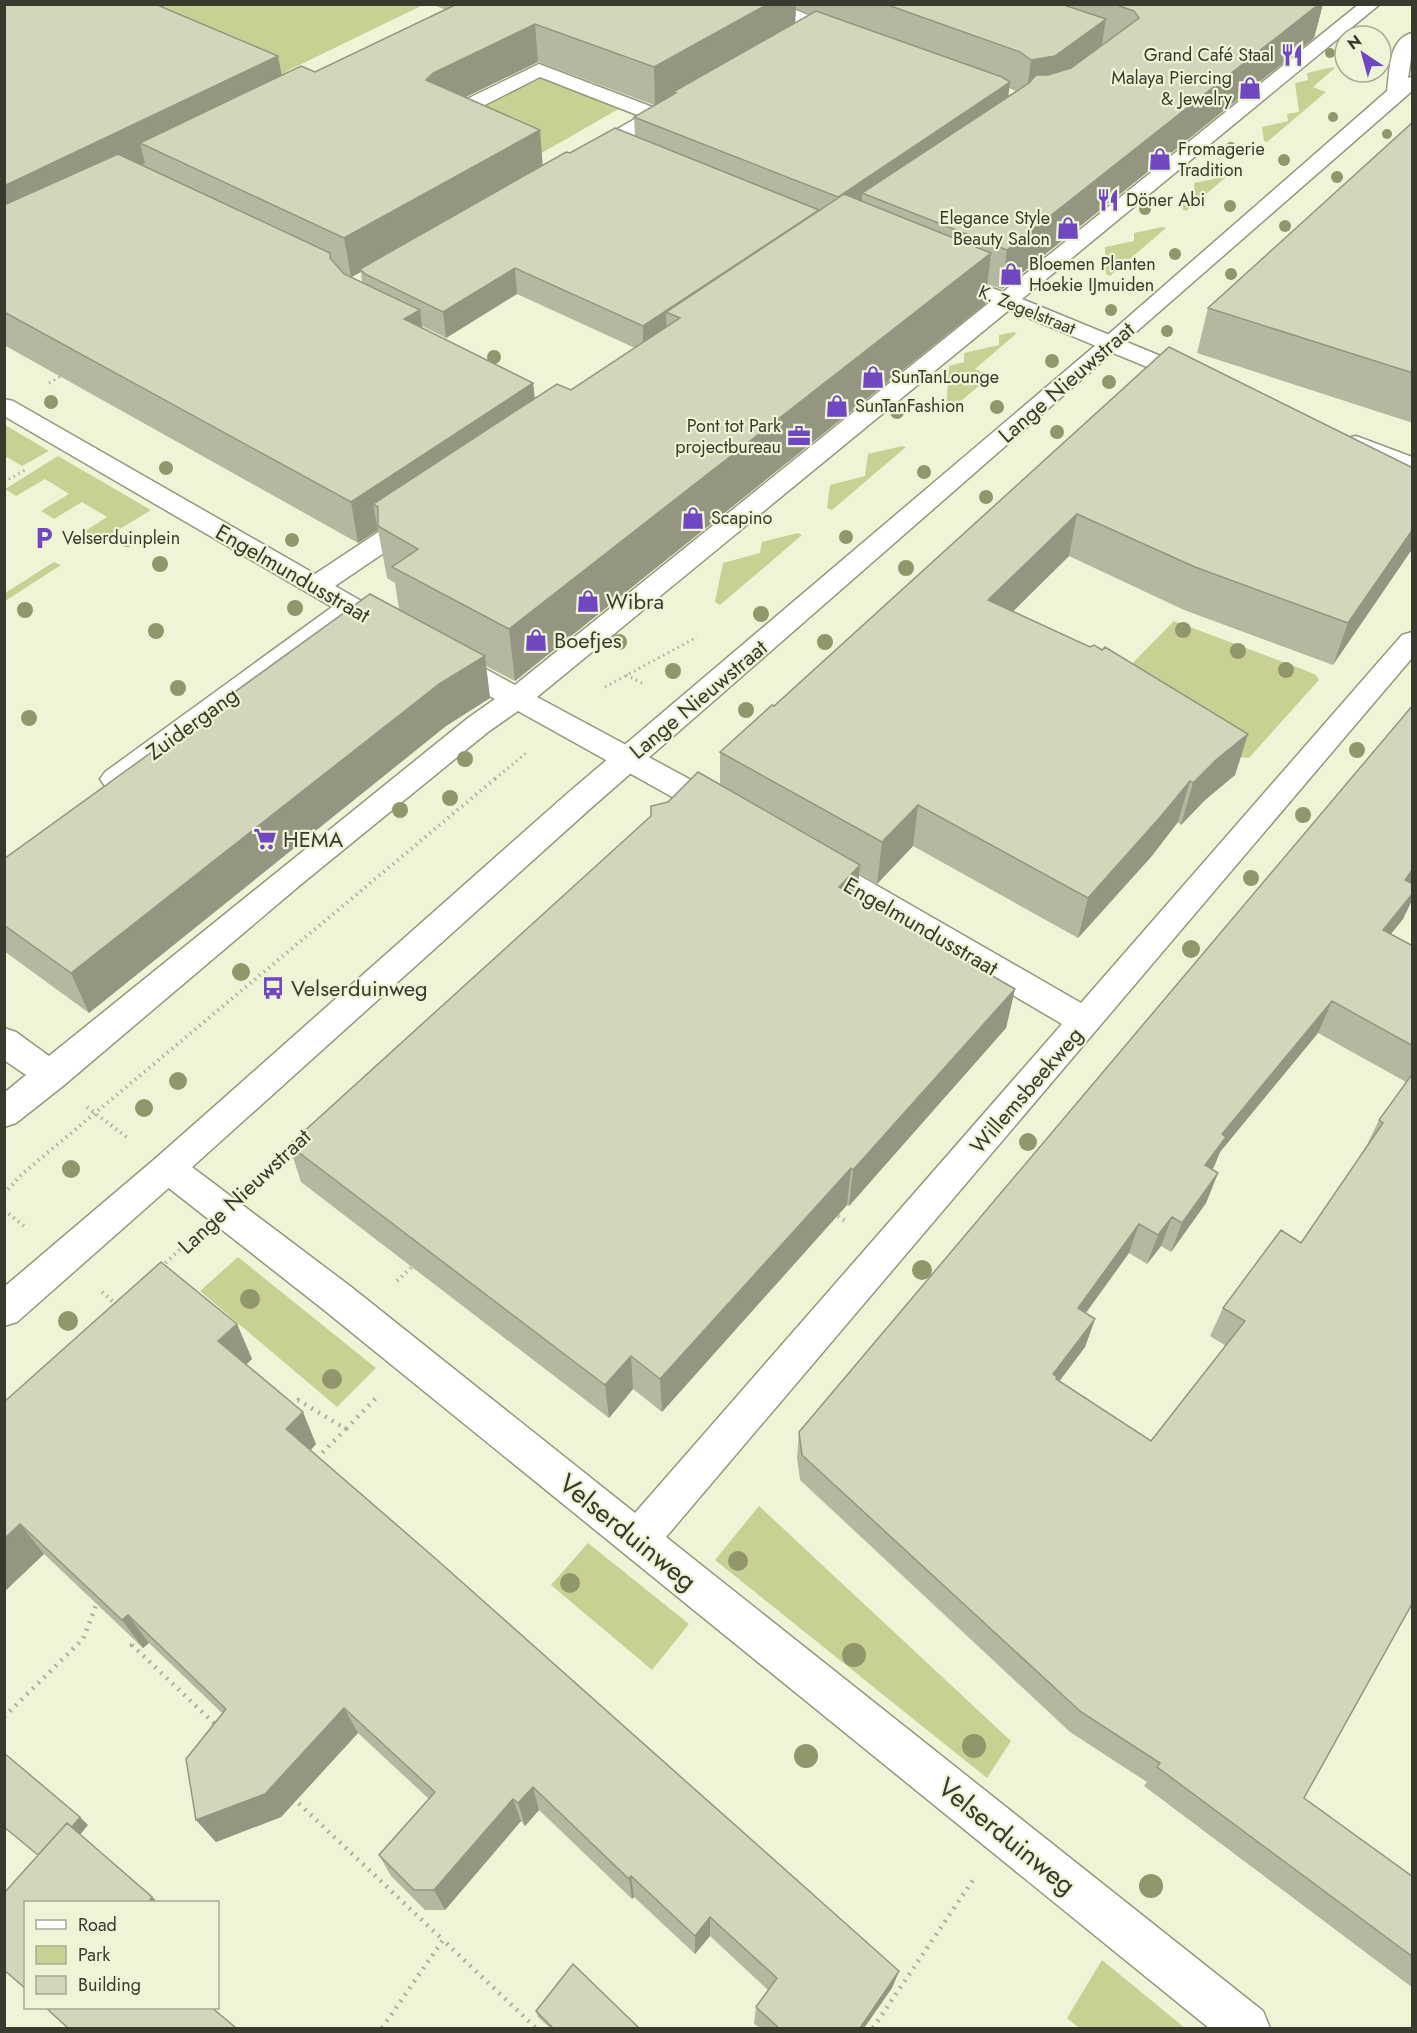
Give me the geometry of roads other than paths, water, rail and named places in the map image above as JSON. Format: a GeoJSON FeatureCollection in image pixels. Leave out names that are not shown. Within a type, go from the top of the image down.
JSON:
{"type":"FeatureCollection","features":[{"type":"Feature","properties":{"kind":"street"},"geometry":{"type":"LineString","coordinates":[[764,4],[814,26],[857,41]]}},
{"type":"Feature","properties":{"kind":"street"},"geometry":{"type":"LineString","coordinates":[[1357,24],[1371,4]]}},
{"type":"Feature","properties":{"kind":"street"},"geometry":{"type":"LineString","coordinates":[[1317,22],[1333,26]]}},
{"type":"Feature","properties":{"kind":"street"},"geometry":{"type":"LineString","coordinates":[[794,37],[814,26]]}},
{"type":"Feature","properties":{"kind":"street","name":"Lange Nieuwstraat"},"geometry":{"type":"LineString","coordinates":[[4,1310],[168,1168],[629,758],[1111,344],[1404,88],[1408,43]]}},
{"type":"Feature","properties":{"kind":"street"},"geometry":{"type":"LineString","coordinates":[[4,1113],[478,725],[517,699],[1007,301],[1333,46]]}},
{"type":"Feature","properties":{"kind":"street"},"geometry":{"type":"LineString","coordinates":[[478,131],[446,117],[539,70],[655,115]]}},
{"type":"Feature","properties":{"kind":"street"},"geometry":{"type":"LineString","coordinates":[[572,163],[694,93]]}},
{"type":"Feature","properties":{"kind":"street"},"geometry":{"type":"LineString","coordinates":[[609,141],[631,150]]}},
{"type":"Feature","properties":{"kind":"street","name":"K. Zegelstraat"},"geometry":{"type":"LineString","coordinates":[[965,285],[1219,388]]}},
{"type":"Feature","properties":{"kind":"street","name":"Engelmundusstraat"},"geometry":{"type":"LineString","coordinates":[[5,406],[315,587],[629,758],[743,823]]}},
{"type":"Feature","properties":{"kind":"street"},"geometry":{"type":"LineString","coordinates":[[1337,436],[1413,466]]}},
{"type":"Feature","properties":{"kind":"street"},"geometry":{"type":"LineString","coordinates":[[315,587],[433,508]]}},
{"type":"Feature","properties":{"kind":"street","name":"Zuidergang"},"geometry":{"type":"LineString","coordinates":[[91,796],[351,607]]}},
{"type":"Feature","properties":{"kind":"street","name":"Willemsbeekweg"},"geometry":{"type":"LineString","coordinates":[[638,1540],[1413,641]]}},
{"type":"Feature","properties":{"kind":"street","name":"Engelmundusstraat"},"geometry":{"type":"LineString","coordinates":[[794,852],[1085,1021]]}},
{"type":"Feature","properties":{"kind":"street"},"geometry":{"type":"LineString","coordinates":[[4,1041],[51,1076]]}},
{"type":"Feature","properties":{"kind":"street","name":"Velserduinweg"},"geometry":{"type":"LineString","coordinates":[[168,1168],[359,1317],[1246,2028]]}},
{"type":"Feature","properties":{"kind":"place","name":"Grand Café Staal"},"geometry":{"type":"Point","coordinates":[1292,55]}},
{"type":"Feature","properties":{"kind":"place","name":"Malaya Piercing & Jewelry"},"geometry":{"type":"Point","coordinates":[1250,88]}},
{"type":"Feature","properties":{"kind":"place","name":"Fromagerie Tradition"},"geometry":{"type":"Point","coordinates":[1160,159]}},
{"type":"Feature","properties":{"kind":"place","name":"Döner Abi"},"geometry":{"type":"Point","coordinates":[1108,200]}},
{"type":"Feature","properties":{"kind":"place","name":"Elegance Style Beauty Salon"},"geometry":{"type":"Point","coordinates":[1068,228]}},
{"type":"Feature","properties":{"kind":"place","name":"Bloemen Planten Hoekie IJmuiden"},"geometry":{"type":"Point","coordinates":[1011,274]}},
{"type":"Feature","properties":{"kind":"place","name":"SunTanLounge"},"geometry":{"type":"Point","coordinates":[873,377]}},
{"type":"Feature","properties":{"kind":"place","name":"SunTanFashion"},"geometry":{"type":"Point","coordinates":[837,406]}},
{"type":"Feature","properties":{"kind":"place","name":"Pont tot Park projectbureau"},"geometry":{"type":"Point","coordinates":[799,436]}},
{"type":"Feature","properties":{"kind":"place","name":"Scapino"},"geometry":{"type":"Point","coordinates":[693,518]}},
{"type":"Feature","properties":{"kind":"place","name":"Velserduinplein"},"geometry":{"type":"Point","coordinates":[44,538]}},
{"type":"Feature","properties":{"kind":"place","name":"Wibra"},"geometry":{"type":"Point","coordinates":[588,601]}},
{"type":"Feature","properties":{"kind":"place","name":"Boefjes"},"geometry":{"type":"Point","coordinates":[536,640]}},
{"type":"Feature","properties":{"kind":"place","name":"HEMA"},"geometry":{"type":"Point","coordinates":[265,839]}},
{"type":"Feature","properties":{"kind":"place","name":"Velserduinweg"},"geometry":{"type":"Point","coordinates":[273,988]}}]}
